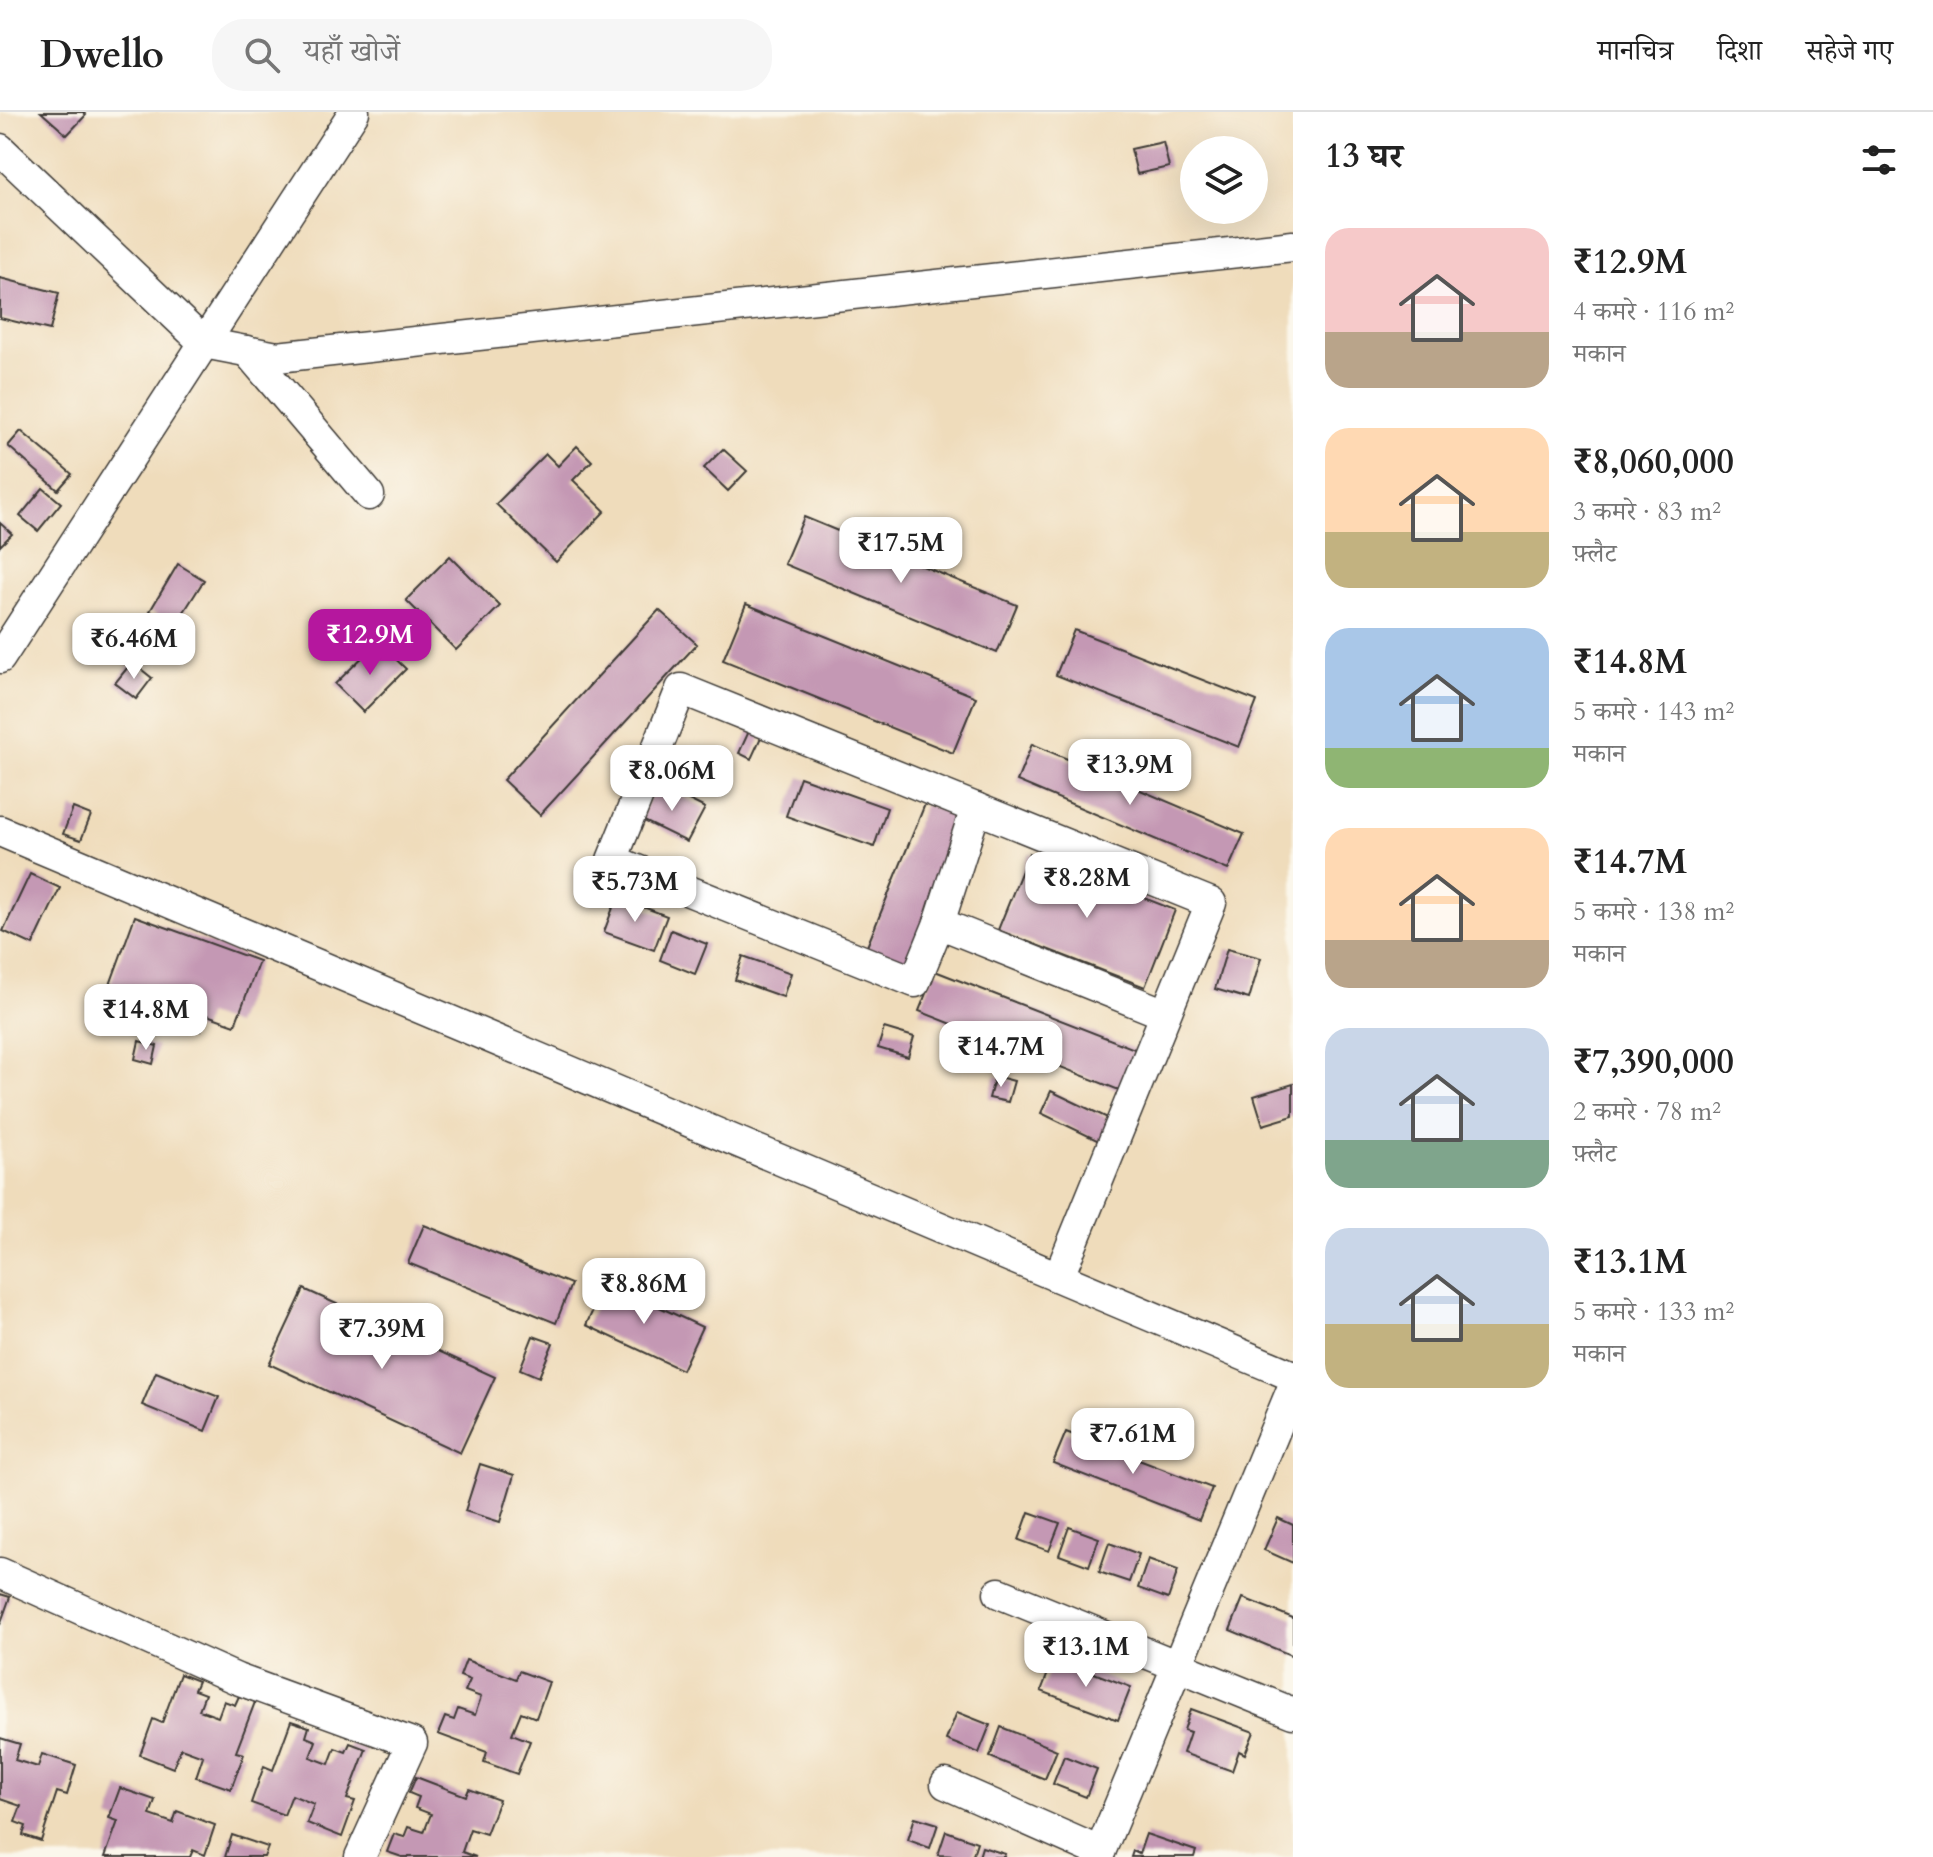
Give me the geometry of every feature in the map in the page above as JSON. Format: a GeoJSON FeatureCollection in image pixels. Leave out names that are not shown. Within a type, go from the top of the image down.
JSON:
{"type":"FeatureCollection","features":[{"type":"Feature","properties":{"kind":"street"},"geometry":{"type":"LineString","coordinates":[[0,658],[354,112]]}},
{"type":"Feature","properties":{"kind":"street"},"geometry":{"type":"LineString","coordinates":[[0,149],[204,343],[277,357],[1293,246]]}},
{"type":"Feature","properties":{"kind":"street"},"geometry":{"type":"LineString","coordinates":[[247,351],[369,495]]}},
{"type":"Feature","properties":{"kind":"street"},"geometry":{"type":"LineString","coordinates":[[976,808],[939,923],[915,982],[612,860],[681,689],[976,808],[1211,903],[1059,1276]]}},
{"type":"Feature","properties":{"kind":"street"},"geometry":{"type":"LineString","coordinates":[[1,834],[1293,1376]]}},
{"type":"Feature","properties":{"kind":"street"},"geometry":{"type":"LineString","coordinates":[[939,923],[1165,1014]]}},
{"type":"Feature","properties":{"kind":"street"},"geometry":{"type":"LineString","coordinates":[[946,1784],[1099,1855],[1293,1387]]}},
{"type":"Feature","properties":{"kind":"street"},"geometry":{"type":"LineString","coordinates":[[0,1573],[237,1679],[412,1743],[360,1857]]}},
{"type":"Feature","properties":{"kind":"street"},"geometry":{"type":"LineString","coordinates":[[999,1593],[1293,1713]]}},
{"type":"Feature","properties":{"kind":"building"},"geometry":{"type":"Polygon","coordinates":[[[41,112],[83,112],[86,115],[67,135],[41,112]]]}},
{"type":"Feature","properties":{"kind":"building"},"geometry":{"type":"Polygon","coordinates":[[[1163,142],[1169,167],[1137,174],[1131,149],[1163,142]]]}},
{"type":"Feature","properties":{"kind":"building"},"geometry":{"type":"Polygon","coordinates":[[[0,278],[59,293],[50,330],[0,318],[0,278]]]}},
{"type":"Feature","properties":{"kind":"building"},"geometry":{"type":"Polygon","coordinates":[[[21,431],[72,474],[58,490],[8,446],[21,431]]]}},
{"type":"Feature","properties":{"kind":"building"},"geometry":{"type":"Polygon","coordinates":[[[577,446],[592,461],[573,480],[605,511],[556,562],[496,504],[546,454],[558,466],[577,446]]]}},
{"type":"Feature","properties":{"kind":"building"},"geometry":{"type":"Polygon","coordinates":[[[723,449],[747,471],[728,491],[704,468],[723,449]]]}},
{"type":"Feature","properties":{"kind":"building"},"geometry":{"type":"Polygon","coordinates":[[[43,488],[61,503],[38,531],[20,516],[43,488]]]}},
{"type":"Feature","properties":{"kind":"building"},"geometry":{"type":"Polygon","coordinates":[[[804,517],[1017,605],[997,653],[784,564],[804,517]]]}},
{"type":"Feature","properties":{"kind":"building"},"geometry":{"type":"Polygon","coordinates":[[[0,523],[12,534],[0,546],[0,523]]]}},
{"type":"Feature","properties":{"kind":"building"},"geometry":{"type":"Polygon","coordinates":[[[450,556],[500,606],[456,650],[406,600],[450,556]]]}},
{"type":"Feature","properties":{"kind":"building"},"geometry":{"type":"Polygon","coordinates":[[[178,564],[204,580],[175,626],[150,611],[178,564]]]}},
{"type":"Feature","properties":{"kind":"building"},"geometry":{"type":"Polygon","coordinates":[[[746,604],[976,697],[953,753],[723,660],[746,604]]]}},
{"type":"Feature","properties":{"kind":"building"},"geometry":{"type":"Polygon","coordinates":[[[659,610],[697,644],[540,815],[503,780],[659,610]]]}},
{"type":"Feature","properties":{"kind":"building"},"geometry":{"type":"Polygon","coordinates":[[[1074,630],[1257,701],[1239,747],[1056,675],[1074,630]]]}},
{"type":"Feature","properties":{"kind":"building"},"geometry":{"type":"Polygon","coordinates":[[[378,642],[406,669],[363,712],[335,684],[378,642]]]}},
{"type":"Feature","properties":{"kind":"building"},"geometry":{"type":"Polygon","coordinates":[[[132,662],[152,678],[136,699],[115,683],[132,662]]]}},
{"type":"Feature","properties":{"kind":"building"},"geometry":{"type":"Polygon","coordinates":[[[750,729],[762,735],[751,759],[739,753],[750,729]]]}},
{"type":"Feature","properties":{"kind":"building"},"geometry":{"type":"Polygon","coordinates":[[[1032,744],[1244,834],[1228,870],[1017,781],[1032,744]]]}},
{"type":"Feature","properties":{"kind":"building"},"geometry":{"type":"Polygon","coordinates":[[[800,777],[887,808],[874,847],[786,816],[800,777]]]}},
{"type":"Feature","properties":{"kind":"building"},"geometry":{"type":"Polygon","coordinates":[[[657,784],[705,808],[687,842],[640,819],[657,784]]]}},
{"type":"Feature","properties":{"kind":"building"},"geometry":{"type":"Polygon","coordinates":[[[925,804],[966,820],[908,966],[866,949],[925,804]]]}},
{"type":"Feature","properties":{"kind":"building"},"geometry":{"type":"Polygon","coordinates":[[[73,808],[91,815],[81,840],[63,834],[73,808]]]}},
{"type":"Feature","properties":{"kind":"building"},"geometry":{"type":"Polygon","coordinates":[[[1029,853],[1175,910],[1145,987],[998,930],[1029,853]]]}},
{"type":"Feature","properties":{"kind":"building"},"geometry":{"type":"Polygon","coordinates":[[[30,874],[60,888],[33,945],[3,931],[30,874]]]}},
{"type":"Feature","properties":{"kind":"building"},"geometry":{"type":"Polygon","coordinates":[[[617,897],[667,916],[654,950],[604,932],[617,897]]]}},
{"type":"Feature","properties":{"kind":"building"},"geometry":{"type":"Polygon","coordinates":[[[135,916],[259,961],[235,1025],[207,1015],[201,1031],[106,996],[135,916]]]}},
{"type":"Feature","properties":{"kind":"building"},"geometry":{"type":"Polygon","coordinates":[[[671,930],[707,944],[695,974],[660,960],[671,930]]]}},
{"type":"Feature","properties":{"kind":"building"},"geometry":{"type":"Polygon","coordinates":[[[1227,949],[1261,958],[1249,999],[1215,989],[1227,949]]]}},
{"type":"Feature","properties":{"kind":"building"},"geometry":{"type":"Polygon","coordinates":[[[743,956],[791,973],[783,997],[735,980],[743,956]]]}},
{"type":"Feature","properties":{"kind":"building"},"geometry":{"type":"Polygon","coordinates":[[[935,971],[1145,1053],[1129,1094],[919,1011],[935,971]]]}},
{"type":"Feature","properties":{"kind":"building"},"geometry":{"type":"Polygon","coordinates":[[[884,1028],[914,1037],[908,1057],[878,1048],[884,1028]]]}},
{"type":"Feature","properties":{"kind":"building"},"geometry":{"type":"Polygon","coordinates":[[[139,1041],[157,1046],[153,1064],[135,1059],[139,1041]]]}},
{"type":"Feature","properties":{"kind":"building"},"geometry":{"type":"Polygon","coordinates":[[[995,1076],[1014,1081],[1008,1102],[989,1098],[995,1076]]]}},
{"type":"Feature","properties":{"kind":"building"},"geometry":{"type":"Polygon","coordinates":[[[1293,1084],[1293,1116],[1263,1125],[1254,1096],[1293,1084]]]}},
{"type":"Feature","properties":{"kind":"building"},"geometry":{"type":"Polygon","coordinates":[[[1051,1091],[1114,1121],[1103,1143],[1041,1113],[1051,1091]]]}},
{"type":"Feature","properties":{"kind":"building"},"geometry":{"type":"Polygon","coordinates":[[[424,1225],[571,1284],[556,1323],[408,1263],[424,1225]]]}},
{"type":"Feature","properties":{"kind":"building"},"geometry":{"type":"Polygon","coordinates":[[[606,1282],[702,1327],[682,1370],[586,1325],[606,1282]]]}},
{"type":"Feature","properties":{"kind":"building"},"geometry":{"type":"Polygon","coordinates":[[[304,1289],[495,1377],[460,1453],[269,1364],[304,1289]]]}},
{"type":"Feature","properties":{"kind":"building"},"geometry":{"type":"Polygon","coordinates":[[[533,1336],[553,1343],[539,1377],[520,1369],[533,1336]]]}},
{"type":"Feature","properties":{"kind":"building"},"geometry":{"type":"Polygon","coordinates":[[[156,1372],[219,1397],[205,1431],[142,1405],[156,1372]]]}},
{"type":"Feature","properties":{"kind":"building"},"geometry":{"type":"Polygon","coordinates":[[[1066,1432],[1212,1488],[1199,1520],[1053,1463],[1066,1432]]]}},
{"type":"Feature","properties":{"kind":"building"},"geometry":{"type":"Polygon","coordinates":[[[480,1464],[514,1475],[500,1522],[465,1511],[480,1464]]]}},
{"type":"Feature","properties":{"kind":"building"},"geometry":{"type":"Polygon","coordinates":[[[1029,1512],[1060,1523],[1049,1551],[1019,1540],[1029,1512]]]}},
{"type":"Feature","properties":{"kind":"building"},"geometry":{"type":"Polygon","coordinates":[[[1278,1518],[1293,1525],[1293,1563],[1264,1550],[1278,1518]]]}},
{"type":"Feature","properties":{"kind":"building"},"geometry":{"type":"Polygon","coordinates":[[[1069,1527],[1099,1538],[1089,1566],[1059,1555],[1069,1527]]]}},
{"type":"Feature","properties":{"kind":"building"},"geometry":{"type":"Polygon","coordinates":[[[1109,1543],[1139,1554],[1129,1582],[1099,1572],[1109,1543]]]}},
{"type":"Feature","properties":{"kind":"building"},"geometry":{"type":"Polygon","coordinates":[[[1148,1559],[1178,1570],[1168,1599],[1138,1588],[1148,1559]]]}},
{"type":"Feature","properties":{"kind":"building"},"geometry":{"type":"Polygon","coordinates":[[[0,1594],[10,1597],[0,1625],[0,1594]]]}},
{"type":"Feature","properties":{"kind":"building"},"geometry":{"type":"Polygon","coordinates":[[[1243,1598],[1293,1618],[1293,1656],[1230,1630],[1243,1598]]]}},
{"type":"Feature","properties":{"kind":"building"},"geometry":{"type":"Polygon","coordinates":[[[1054,1658],[1131,1687],[1118,1720],[1041,1691],[1054,1658]]]}},
{"type":"Feature","properties":{"kind":"building"},"geometry":{"type":"Polygon","coordinates":[[[466,1660],[516,1679],[519,1671],[549,1682],[536,1718],[521,1712],[512,1734],[530,1741],[517,1774],[484,1762],[487,1752],[438,1734],[445,1717],[454,1720],[458,1709],[475,1715],[481,1697],[465,1691],[470,1680],[460,1676],[466,1660]]]}},
{"type":"Feature","properties":{"kind":"building"},"geometry":{"type":"Polygon","coordinates":[[[180,1674],[198,1681],[194,1690],[205,1694],[199,1710],[218,1717],[224,1701],[235,1705],[239,1696],[255,1702],[236,1752],[244,1754],[231,1789],[196,1777],[203,1756],[181,1748],[173,1768],[140,1755],[153,1719],[162,1723],[180,1674]]]}},
{"type":"Feature","properties":{"kind":"building"},"geometry":{"type":"Polygon","coordinates":[[[1191,1709],[1254,1732],[1245,1754],[1239,1751],[1232,1771],[1183,1753],[1190,1732],[1184,1730],[1191,1709]]]}},
{"type":"Feature","properties":{"kind":"building"},"geometry":{"type":"Polygon","coordinates":[[[957,1712],[990,1725],[979,1753],[946,1740],[957,1712]]]}},
{"type":"Feature","properties":{"kind":"building"},"geometry":{"type":"Polygon","coordinates":[[[291,1721],[309,1727],[306,1737],[316,1741],[310,1757],[329,1764],[335,1748],[346,1752],[350,1743],[366,1749],[347,1799],[355,1801],[342,1837],[307,1823],[314,1804],[292,1795],[284,1815],[251,1803],[264,1766],[273,1770],[291,1721]]]}},
{"type":"Feature","properties":{"kind":"building"},"geometry":{"type":"Polygon","coordinates":[[[1001,1727],[1057,1750],[1045,1779],[990,1757],[1001,1727]]]}},
{"type":"Feature","properties":{"kind":"building"},"geometry":{"type":"Polygon","coordinates":[[[0,1738],[20,1744],[15,1760],[38,1767],[42,1754],[76,1765],[67,1795],[57,1792],[41,1841],[23,1835],[26,1826],[15,1822],[21,1806],[0,1799],[0,1738]]]}},
{"type":"Feature","properties":{"kind":"building"},"geometry":{"type":"Polygon","coordinates":[[[1064,1756],[1097,1769],[1086,1797],[1053,1784],[1064,1756]]]}},
{"type":"Feature","properties":{"kind":"building"},"geometry":{"type":"Polygon","coordinates":[[[416,1777],[466,1796],[469,1789],[499,1800],[486,1834],[470,1829],[462,1852],[476,1857],[402,1857],[387,1852],[394,1834],[404,1837],[408,1827],[424,1832],[431,1814],[415,1808],[419,1797],[409,1793],[416,1777]]]}},
{"type":"Feature","properties":{"kind":"building"},"geometry":{"type":"Polygon","coordinates":[[[120,1788],[155,1800],[150,1815],[173,1823],[177,1811],[215,1825],[205,1855],[193,1850],[190,1857],[105,1857],[118,1821],[109,1818],[120,1788]]]}},
{"type":"Feature","properties":{"kind":"building"},"geometry":{"type":"Polygon","coordinates":[[[915,1817],[938,1824],[930,1848],[908,1840],[915,1817]]]}},
{"type":"Feature","properties":{"kind":"building"},"geometry":{"type":"Polygon","coordinates":[[[946,1831],[977,1842],[972,1857],[938,1855],[946,1831]]]}},
{"type":"Feature","properties":{"kind":"building"},"geometry":{"type":"Polygon","coordinates":[[[1146,1834],[1196,1851],[1194,1857],[1131,1857],[1133,1851],[1139,1854],[1146,1834]]]}},
{"type":"Feature","properties":{"kind":"building"},"geometry":{"type":"Polygon","coordinates":[[[232,1835],[268,1847],[264,1857],[225,1857],[232,1835]]]}},
{"type":"Feature","properties":{"kind":"building"},"geometry":{"type":"Polygon","coordinates":[[[982,1847],[1005,1854],[1004,1857],[979,1857],[982,1847]]]}}]}
